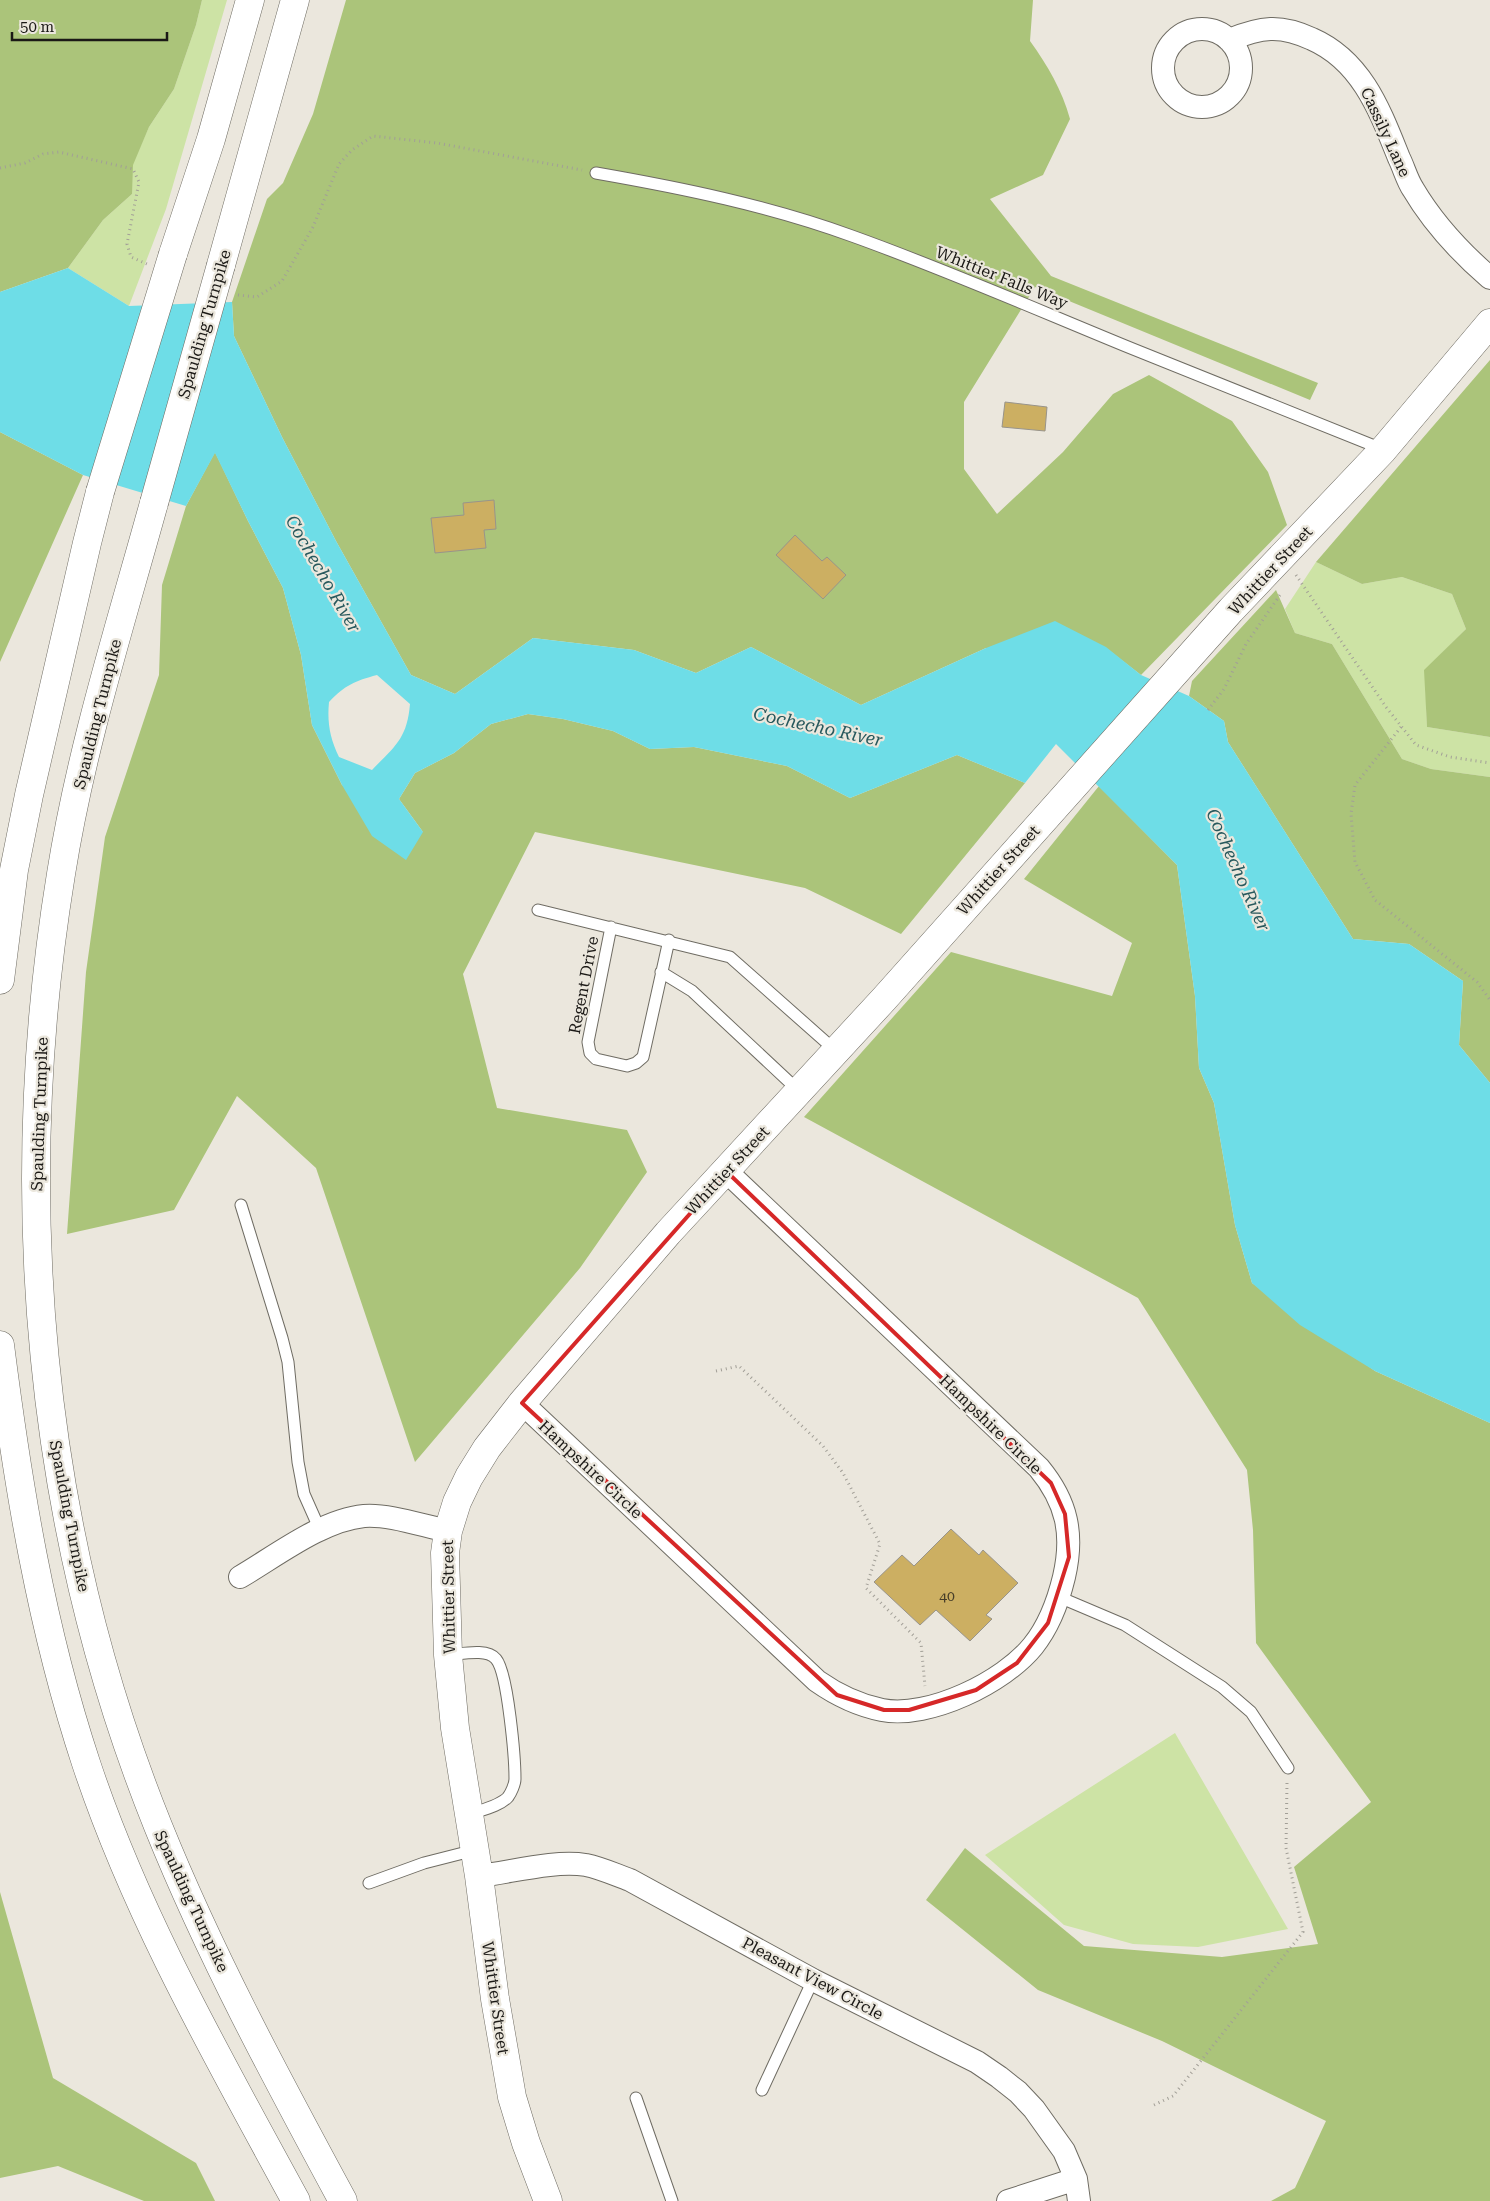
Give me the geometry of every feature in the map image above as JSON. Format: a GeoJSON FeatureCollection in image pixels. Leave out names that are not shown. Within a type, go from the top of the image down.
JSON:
{"type":"FeatureCollection","features":[{"type":"Feature","properties":{"kind":"main road"},"geometry":{"type":"LineString","coordinates":[[0,980],[14,870],[29,794],[100,492],[210,139],[250,0]]}},
{"type":"Feature","properties":{"kind":"main road","name":"Spaulding Turnpike"},"geometry":{"type":"LineString","coordinates":[[295,0],[111,655],[81,773],[61,873],[50,948],[42,1020],[37,1094],[35,1169],[40,1319],[48,1394],[59,1467],[90,1614],[108,1685],[158,1826],[191,1903],[266,2055],[343,2201]]}},
{"type":"Feature","properties":{"kind":"main road","name":"Whittier Street"},"geometry":{"type":"LineString","coordinates":[[548,2201],[512,2097],[495,1999],[477,1863],[455,1728],[448,1655],[445,1582],[448,1531],[457,1502],[469,1477],[487,1448],[522,1403],[668,1233],[800,1092],[1176,672],[1383,450],[1490,323]]}},
{"type":"Feature","properties":{"kind":"main road"},"geometry":{"type":"LineString","coordinates":[[0,1345],[12,1438],[28,1533],[67,1700],[86,1764],[136,1893],[217,2056],[296,2201]]}},
{"type":"Feature","properties":{"kind":"street","name":"Cassily Lane"},"geometry":{"type":"LineString","coordinates":[[1229,40],[1254,30],[1277,28],[1296,31],[1313,39],[1343,58],[1357,72],[1370,93],[1411,187],[1426,210],[1447,236],[1490,278]]}},
{"type":"Feature","properties":{"kind":"street","name":"Hampshire Circle"},"geometry":{"type":"LineString","coordinates":[[522,1403],[817,1681],[837,1695],[860,1704],[884,1710],[908,1710],[940,1703],[996,1680],[1017,1663],[1034,1645],[1048,1623],[1059,1597],[1069,1557],[1066,1514],[1051,1483],[1039,1468],[727,1172]]}},
{"type":"Feature","properties":{"kind":"street"},"geometry":{"type":"LineString","coordinates":[[240,1577],[320,1530],[365,1516],[385,1518],[448,1531]]}},
{"type":"Feature","properties":{"kind":"street","name":"Pleasant View Circle"},"geometry":{"type":"LineString","coordinates":[[477,1863],[586,1865],[606,1870],[630,1880],[714,1924],[813,1980],[977,2062],[1018,2092],[1034,2109],[1064,2151],[1077,2190]]}},
{"type":"Feature","properties":{"kind":"street"},"geometry":{"type":"LineString","coordinates":[[1008,2201],[1077,2190]]}},
{"type":"Feature","properties":{"kind":"lane","name":"Whittier Falls Way"},"geometry":{"type":"LineString","coordinates":[[596,172],[682,188],[761,208],[851,236],[1028,304],[1131,348],[1383,450]]}},
{"type":"Feature","properties":{"kind":"lane","name":"Regent Drive"},"geometry":{"type":"LineString","coordinates":[[538,910],[669,940],[730,957],[836,1052]]}},
{"type":"Feature","properties":{"kind":"lane","name":"Regent Drive"},"geometry":{"type":"LineString","coordinates":[[611,927],[588,1042],[590,1053],[596,1059],[627,1066],[636,1063],[643,1057],[669,940]]}},
{"type":"Feature","properties":{"kind":"lane"},"geometry":{"type":"LineString","coordinates":[[661,972],[692,991],[800,1092]]}},
{"type":"Feature","properties":{"kind":"lane"},"geometry":{"type":"LineString","coordinates":[[241,1205],[288,1362],[298,1462],[304,1494],[320,1530]]}},
{"type":"Feature","properties":{"kind":"lane"},"geometry":{"type":"LineString","coordinates":[[1059,1597],[1125,1624],[1222,1687],[1251,1712],[1288,1768]]}},
{"type":"Feature","properties":{"kind":"lane"},"geometry":{"type":"LineString","coordinates":[[448,1655],[486,1653],[496,1659],[502,1673],[510,1712],[515,1782],[507,1797],[494,1805],[468,1815]]}},
{"type":"Feature","properties":{"kind":"lane"},"geometry":{"type":"LineString","coordinates":[[369,1883],[424,1863],[477,1863]]}},
{"type":"Feature","properties":{"kind":"lane"},"geometry":{"type":"LineString","coordinates":[[762,2090],[813,1980]]}},
{"type":"Feature","properties":{"kind":"lane"},"geometry":{"type":"LineString","coordinates":[[636,2098],[672,2201]]}},
{"type":"Feature","properties":{"kind":"path"},"geometry":{"type":"LineString","coordinates":[[257,297],[282,282],[313,227],[340,164],[352,150],[373,136],[437,143],[596,172]]}},
{"type":"Feature","properties":{"kind":"path"},"geometry":{"type":"LineString","coordinates":[[0,168],[25,163],[43,154],[59,152],[133,169],[139,182]]}},
{"type":"Feature","properties":{"kind":"path"},"geometry":{"type":"LineString","coordinates":[[1289,582],[1295,574]]}},
{"type":"Feature","properties":{"kind":"path"},"geometry":{"type":"LineString","coordinates":[[1298,578],[1386,707],[1416,745],[1450,757],[1490,763]]}},
{"type":"Feature","properties":{"kind":"path"},"geometry":{"type":"LineString","coordinates":[[1208,710],[1224,689],[1246,644],[1284,590]]}},
{"type":"Feature","properties":{"kind":"path"},"geometry":{"type":"LineString","coordinates":[[1401,727],[1356,785],[1351,814],[1355,862],[1375,900],[1477,982],[1490,1000]]}},
{"type":"Feature","properties":{"kind":"path"},"geometry":{"type":"LineString","coordinates":[[716,1371],[739,1366],[823,1446],[843,1473],[880,1544],[866,1588],[922,1642],[923,1668]]}},
{"type":"Feature","properties":{"kind":"path"},"geometry":{"type":"LineString","coordinates":[[1154,2105],[1173,2096],[1303,1932],[1286,1848],[1288,1768]]}},
{"type":"Feature","properties":{"kind":"highlighted area"},"geometry":{"type":"Polygon","coordinates":[[[727,1172],[1051,1483],[1065,1514],[1069,1557],[1048,1623],[1017,1663],[976,1690],[909,1710],[884,1710],[837,1695],[522,1403],[727,1172]]]}},
{"type":"Feature","properties":{"kind":"green space"},"geometry":{"type":"Polygon","coordinates":[[[0,0],[202,0],[196,25],[174,89],[149,127],[133,165],[132,194],[103,220],[68,268],[0,292],[0,0]]]}},
{"type":"Feature","properties":{"kind":"green space"},"geometry":{"type":"Polygon","coordinates":[[[202,0],[227,0],[166,209],[129,306],[68,268],[103,220],[132,194],[132,165],[149,127],[174,89],[196,25],[202,0]]]}},
{"type":"Feature","properties":{"kind":"green space"},"geometry":{"type":"Polygon","coordinates":[[[346,0],[1033,0],[1030,41],[1054,78],[1070,119],[1043,175],[990,199],[1051,276],[1318,383],[1310,400],[1035,287],[964,402],[964,469],[997,514],[1063,452],[1113,394],[1149,375],[1232,421],[1268,472],[1287,525],[1141,675],[1106,648],[986,648],[861,705],[751,647],[696,673],[634,650],[533,638],[455,694],[411,675],[336,541],[282,437],[234,336],[232,302],[267,199],[283,183],[313,114],[346,0]]]}},
{"type":"Feature","properties":{"kind":"green space"},"geometry":{"type":"Polygon","coordinates":[[[1490,360],[1490,737],[1427,727],[1424,670],[1466,629],[1452,594],[1402,577],[1362,584],[1316,562],[1490,360]]]}},
{"type":"Feature","properties":{"kind":"green space"},"geometry":{"type":"Polygon","coordinates":[[[0,432],[83,475],[0,662],[0,432]]]}},
{"type":"Feature","properties":{"kind":"green space"},"geometry":{"type":"Polygon","coordinates":[[[215,452],[283,588],[301,655],[312,725],[342,785],[423,832],[399,799],[415,773],[454,753],[491,724],[528,714],[563,719],[613,731],[650,749],[694,747],[787,766],[850,798],[957,755],[1025,783],[901,934],[805,888],[535,832],[463,974],[497,1108],[627,1130],[647,1172],[580,1268],[415,1462],[316,1168],[237,1096],[174,1210],[67,1234],[86,972],[105,837],[159,675],[162,585],[186,506],[215,452]]]}},
{"type":"Feature","properties":{"kind":"green space"},"geometry":{"type":"Polygon","coordinates":[[[1316,562],[1362,584],[1402,577],[1452,594],[1466,629],[1425,670],[1427,727],[1490,737],[1490,777],[1431,769],[1402,759],[1332,644],[1295,633],[1285,609],[1316,562]]]}},
{"type":"Feature","properties":{"kind":"green space"},"geometry":{"type":"Polygon","coordinates":[[[1276,590],[1295,633],[1332,644],[1402,759],[1431,769],[1490,777],[1490,1083],[1459,1045],[1463,981],[1409,944],[1353,939],[1228,742],[1224,721],[1189,696],[1192,681],[1276,590]]]}},
{"type":"Feature","properties":{"kind":"green space"},"geometry":{"type":"Polygon","coordinates":[[[1099,786],[1177,865],[1195,996],[1199,1068],[1214,1103],[1235,1225],[1252,1283],[1375,1371],[1490,1423],[1490,2201],[1271,2201],[1295,2188],[1326,2121],[1162,2041],[1038,1990],[926,1900],[965,1848],[1084,1946],[1222,1957],[1318,1944],[1294,1867],[1371,1802],[1256,1643],[1253,1530],[1247,1470],[1138,1298],[804,1117],[951,952],[1112,996],[1132,943],[1024,879],[1099,786]]]}},
{"type":"Feature","properties":{"kind":"green space"},"geometry":{"type":"Polygon","coordinates":[[[1175,1733],[1288,1929],[1198,1947],[1133,1944],[1064,1925],[985,1855],[1175,1733]]]}},
{"type":"Feature","properties":{"kind":"green space"},"geometry":{"type":"Polygon","coordinates":[[[0,1892],[53,2078],[196,2163],[215,2201],[144,2201],[58,2166],[0,2178],[0,1892]]]}},
{"type":"Feature","properties":{"kind":"water","name":"Cochecho River"},"geometry":{"type":"Polygon","coordinates":[[[68,268],[129,306],[232,302],[234,336],[282,437],[336,541],[411,675],[455,694],[533,638],[634,650],[696,673],[751,647],[861,705],[986,648],[1055,621],[1106,647],[1141,675],[1189,696],[1224,721],[1228,742],[1353,939],[1409,944],[1463,981],[1459,1045],[1490,1083],[1490,1423],[1375,1371],[1300,1325],[1252,1283],[1235,1225],[1214,1103],[1199,1068],[1195,996],[1177,865],[1056,744],[1025,783],[957,755],[850,798],[787,766],[694,747],[650,749],[613,731],[563,719],[528,714],[491,724],[454,753],[415,773],[399,799],[423,832],[406,860],[372,836],[342,785],[312,725],[301,655],[283,588],[215,453],[186,506],[83,475],[0,432],[0,292],[68,268]],[[377,675],[356,682],[340,691],[329,702],[328,710],[333,743],[339,757],[372,770],[393,748],[403,734],[410,704],[377,675]]]}},
{"type":"Feature","properties":{"kind":"building"},"geometry":{"type":"Polygon","coordinates":[[[1005,402],[1047,407],[1045,431],[1002,427],[1005,402]]]}},
{"type":"Feature","properties":{"kind":"building"},"geometry":{"type":"Polygon","coordinates":[[[494,500],[496,529],[484,530],[486,548],[435,553],[431,518],[464,515],[463,503],[494,500]]]}},
{"type":"Feature","properties":{"kind":"building"},"geometry":{"type":"Polygon","coordinates":[[[795,535],[822,561],[827,557],[846,575],[823,599],[776,555],[795,535]]]}},
{"type":"Feature","properties":{"kind":"building"},"geometry":{"type":"Polygon","coordinates":[[[951,1529],[979,1555],[983,1550],[1018,1583],[986,1615],[992,1619],[970,1641],[936,1610],[920,1625],[874,1582],[902,1555],[914,1566],[951,1529]]]}}]}
